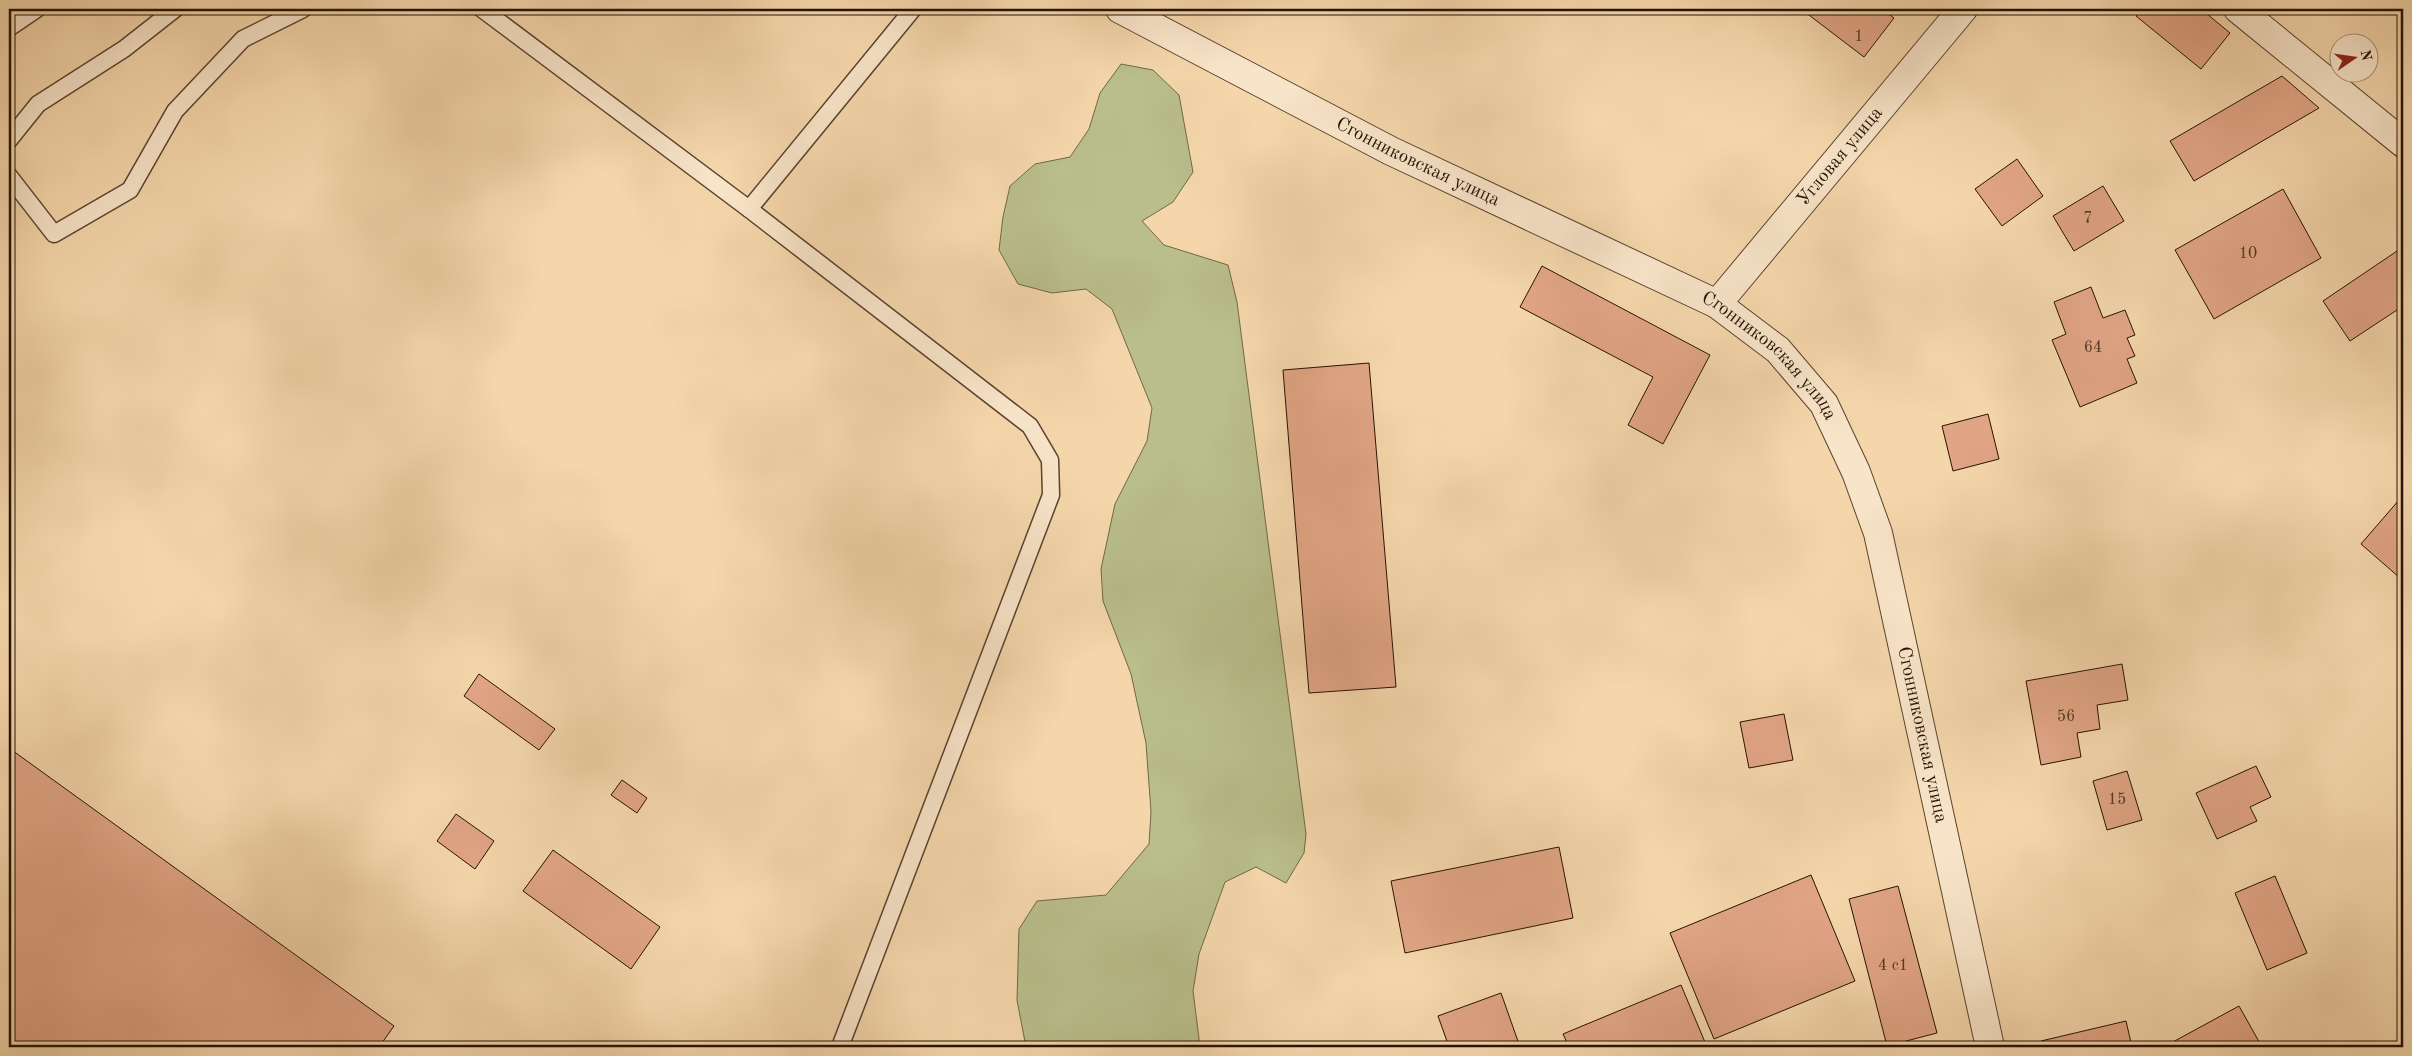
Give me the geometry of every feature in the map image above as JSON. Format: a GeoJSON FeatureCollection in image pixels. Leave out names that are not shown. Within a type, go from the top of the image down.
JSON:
{"type":"FeatureCollection","features":[{"type":"Feature","properties":{"kind":"street","name":"Сгонниковская улица"},"geometry":{"type":"LineString","coordinates":[[1120,9],[1391,151],[1717,304],[1778,350],[1824,404],[1856,472],[1878,533],[1990,1047]]}},
{"type":"Feature","properties":{"kind":"street","name":"Угловая улица"},"geometry":{"type":"LineString","coordinates":[[1717,304],[1964,9]]}},
{"type":"Feature","properties":{"kind":"street"},"geometry":{"type":"LineString","coordinates":[[2238,9],[2403,143]]}},
{"type":"Feature","properties":{"kind":"lane"},"geometry":{"type":"LineString","coordinates":[[9,28],[37,9]]}},
{"type":"Feature","properties":{"kind":"lane"},"geometry":{"type":"LineString","coordinates":[[9,140],[38,104],[124,49],[174,9]]}},
{"type":"Feature","properties":{"kind":"lane"},"geometry":{"type":"LineString","coordinates":[[9,176],[54,234],[130,190],[175,110],[243,39],[303,9]]}},
{"type":"Feature","properties":{"kind":"lane"},"geometry":{"type":"LineString","coordinates":[[482,9],[749,209],[1030,426],[1050,460],[1051,495],[840,1047]]}},
{"type":"Feature","properties":{"kind":"lane"},"geometry":{"type":"LineString","coordinates":[[749,209],[913,9]]}},
{"type":"Feature","properties":{"kind":"green space"},"geometry":{"type":"Polygon","coordinates":[[[1121,64],[1153,70],[1179,95],[1193,172],[1173,202],[1142,221],[1164,245],[1228,265],[1237,302],[1306,834],[1304,853],[1286,883],[1256,867],[1225,882],[1199,954],[1193,991],[1200,1047],[1026,1047],[1017,1000],[1019,929],[1037,901],[1106,895],[1149,844],[1151,812],[1146,743],[1131,674],[1103,601],[1101,569],[1115,504],[1147,441],[1152,408],[1112,309],[1086,289],[1052,293],[1018,284],[999,250],[1003,217],[1010,186],[1035,164],[1070,157],[1089,129],[1100,93],[1121,64]]]}},
{"type":"Feature","properties":{"kind":"building"},"geometry":{"type":"Polygon","coordinates":[[[1801,9],[1882,9],[1894,18],[1864,57],[1801,9]]]}},
{"type":"Feature","properties":{"kind":"building"},"geometry":{"type":"Polygon","coordinates":[[[2142,9],[2201,9],[2230,33],[2201,69],[2136,16],[2142,9]]]}},
{"type":"Feature","properties":{"kind":"building"},"geometry":{"type":"Polygon","coordinates":[[[2282,76],[2319,108],[2194,181],[2170,141],[2282,76]]]}},
{"type":"Feature","properties":{"kind":"building"},"geometry":{"type":"Polygon","coordinates":[[[2017,159],[2043,196],[2002,226],[1975,189],[2017,159]]]}},
{"type":"Feature","properties":{"kind":"building"},"geometry":{"type":"Polygon","coordinates":[[[2103,186],[2124,221],[2074,251],[2053,216],[2103,186]]]}},
{"type":"Feature","properties":{"kind":"building"},"geometry":{"type":"Polygon","coordinates":[[[2283,189],[2321,258],[2214,319],[2175,250],[2283,189]]]}},
{"type":"Feature","properties":{"kind":"building"},"geometry":{"type":"Polygon","coordinates":[[[2403,247],[2403,276],[2401,277],[2403,281],[2403,306],[2350,341],[2323,301],[2403,247]]]}},
{"type":"Feature","properties":{"kind":"building"},"geometry":{"type":"Polygon","coordinates":[[[1542,266],[1710,355],[1663,444],[1628,425],[1653,377],[1520,307],[1542,266]]]}},
{"type":"Feature","properties":{"kind":"building"},"geometry":{"type":"Polygon","coordinates":[[[2091,287],[2103,318],[2125,310],[2135,335],[2127,338],[2135,356],[2127,359],[2137,383],[2080,407],[2052,340],[2066,334],[2054,302],[2091,287]]]}},
{"type":"Feature","properties":{"kind":"building"},"geometry":{"type":"Polygon","coordinates":[[[1369,363],[1396,687],[1309,693],[1283,370],[1369,363]]]}},
{"type":"Feature","properties":{"kind":"building"},"geometry":{"type":"Polygon","coordinates":[[[1988,414],[1999,459],[1953,471],[1942,426],[1988,414]]]}},
{"type":"Feature","properties":{"kind":"building"},"geometry":{"type":"Polygon","coordinates":[[[2399,500],[2403,503],[2403,574],[2400,578],[2361,544],[2399,500]]]}},
{"type":"Feature","properties":{"kind":"building"},"geometry":{"type":"Polygon","coordinates":[[[2122,664],[2128,700],[2097,705],[2100,729],[2077,733],[2081,757],[2041,765],[2026,681],[2122,664]]]}},
{"type":"Feature","properties":{"kind":"building"},"geometry":{"type":"Polygon","coordinates":[[[479,674],[555,729],[539,750],[464,696],[479,674]]]}},
{"type":"Feature","properties":{"kind":"building"},"geometry":{"type":"Polygon","coordinates":[[[1784,714],[1793,760],[1749,768],[1740,722],[1784,714]]]}},
{"type":"Feature","properties":{"kind":"building"},"geometry":{"type":"Polygon","coordinates":[[[9,748],[394,1026],[379,1047],[9,1047],[9,748]]]}},
{"type":"Feature","properties":{"kind":"building"},"geometry":{"type":"Polygon","coordinates":[[[2256,766],[2271,797],[2250,807],[2257,821],[2217,839],[2196,793],[2256,766]]]}},
{"type":"Feature","properties":{"kind":"building"},"geometry":{"type":"Polygon","coordinates":[[[2127,771],[2142,820],[2107,830],[2093,781],[2127,771]]]}},
{"type":"Feature","properties":{"kind":"building"},"geometry":{"type":"Polygon","coordinates":[[[622,780],[647,798],[637,813],[611,795],[622,780]]]}},
{"type":"Feature","properties":{"kind":"building"},"geometry":{"type":"Polygon","coordinates":[[[456,814],[494,841],[475,869],[437,841],[456,814]]]}},
{"type":"Feature","properties":{"kind":"building"},"geometry":{"type":"Polygon","coordinates":[[[1559,847],[1573,918],[1405,953],[1391,881],[1559,847]]]}},
{"type":"Feature","properties":{"kind":"building"},"geometry":{"type":"Polygon","coordinates":[[[553,850],[660,927],[631,969],[523,891],[553,850]]]}},
{"type":"Feature","properties":{"kind":"building"},"geometry":{"type":"Polygon","coordinates":[[[1811,875],[1855,981],[1714,1039],[1670,933],[1811,875]]]}},
{"type":"Feature","properties":{"kind":"building"},"geometry":{"type":"Polygon","coordinates":[[[2275,876],[2307,953],[2267,970],[2235,893],[2275,876]]]}},
{"type":"Feature","properties":{"kind":"building"},"geometry":{"type":"Polygon","coordinates":[[[1898,886],[1937,1033],[1887,1046],[1849,899],[1898,886]]]}},
{"type":"Feature","properties":{"kind":"building"},"geometry":{"type":"Polygon","coordinates":[[[1681,985],[1707,1047],[1569,1047],[1563,1034],[1681,985]]]}},
{"type":"Feature","properties":{"kind":"building"},"geometry":{"type":"Polygon","coordinates":[[[1501,993],[1520,1047],[1449,1047],[1438,1016],[1501,993]]]}},
{"type":"Feature","properties":{"kind":"building"},"geometry":{"type":"Polygon","coordinates":[[[2239,1006],[2262,1047],[2173,1047],[2171,1043],[2239,1006]]]}},
{"type":"Feature","properties":{"kind":"building"},"geometry":{"type":"Polygon","coordinates":[[[2126,1021],[2132,1047],[2043,1047],[2041,1041],[2126,1021]]]}}]}
